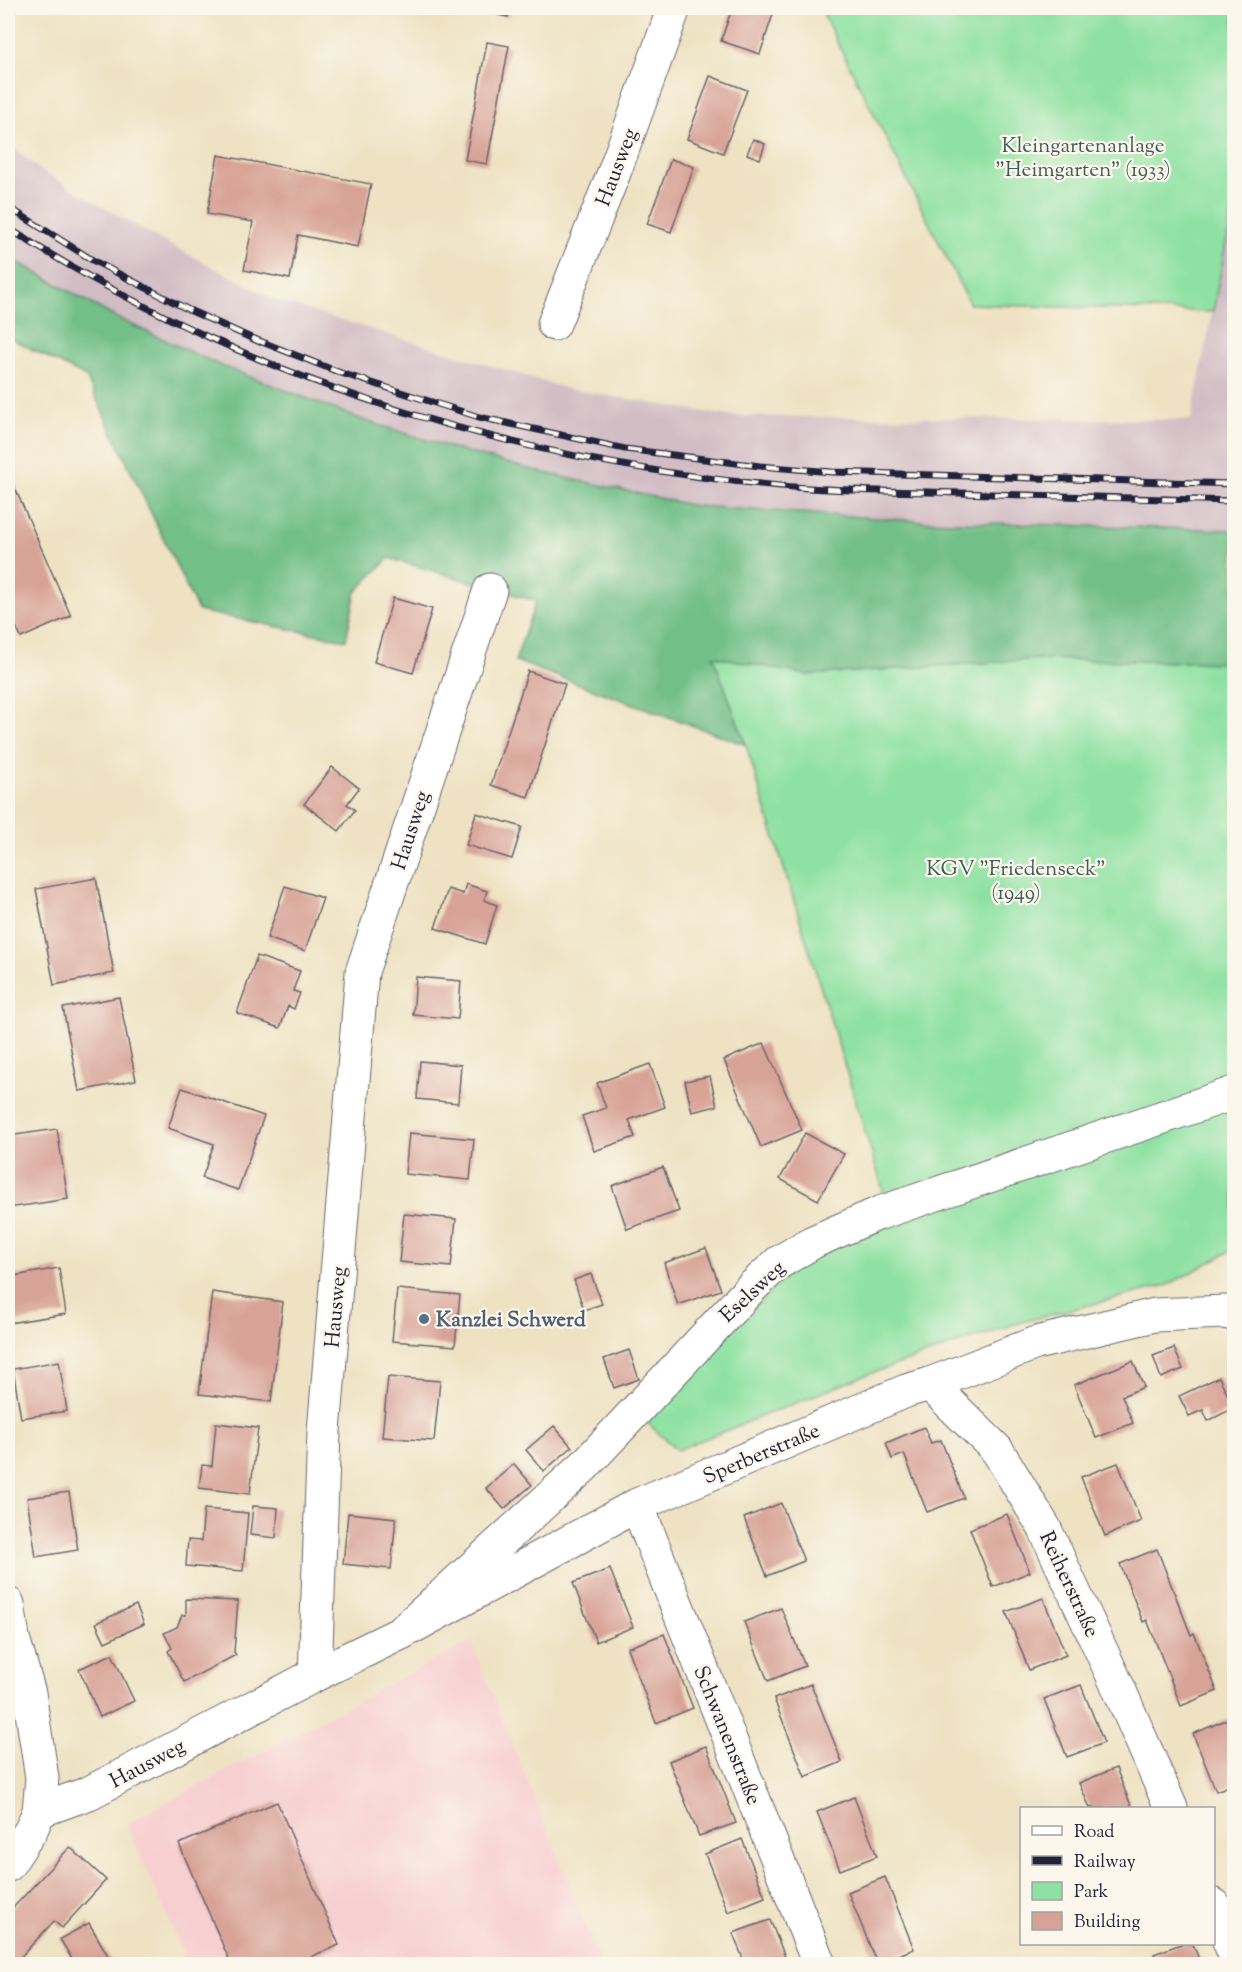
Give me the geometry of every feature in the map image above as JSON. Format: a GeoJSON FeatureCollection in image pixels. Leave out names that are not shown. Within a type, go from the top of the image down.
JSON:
{"type":"FeatureCollection","features":[{"type":"Feature","properties":{"kind":"street","name":"Hausweg"},"geometry":{"type":"LineString","coordinates":[[554,324],[615,170],[674,8]]}},
{"type":"Feature","properties":{"kind":"street","name":"Hausweg"},"geometry":{"type":"LineString","coordinates":[[39,1811],[89,1793],[315,1675],[324,1432],[362,972],[490,590]]}},
{"type":"Feature","properties":{"kind":"street","name":"Eselsweg"},"geometry":{"type":"LineString","coordinates":[[401,1633],[584,1466],[751,1288],[778,1263],[813,1242],[877,1214],[1234,1093]]}},
{"type":"Feature","properties":{"kind":"street","name":"Sperberstraße"},"geometry":{"type":"LineString","coordinates":[[315,1675],[401,1633],[637,1505],[906,1391],[930,1384],[1036,1342],[1155,1315],[1224,1312],[1234,1314]]}},
{"type":"Feature","properties":{"kind":"street","name":"Reiherstraße"},"geometry":{"type":"LineString","coordinates":[[930,1384],[997,1450],[1044,1527],[1119,1689],[1170,1807]]}},
{"type":"Feature","properties":{"kind":"street","name":"Schwanenstraße"},"geometry":{"type":"LineString","coordinates":[[637,1505],[819,1965]]}},
{"type":"Feature","properties":{"kind":"street"},"geometry":{"type":"LineString","coordinates":[[8,1604],[14,1638],[29,1693],[42,1778],[39,1811],[31,1830],[8,1865]]}},
{"type":"Feature","properties":{"kind":"street"},"geometry":{"type":"LineString","coordinates":[[1215,1907],[1234,1953]]}},
{"type":"Feature","properties":{"kind":"shaded area"},"geometry":{"type":"Polygon","coordinates":[[[8,143],[40,170],[159,239],[278,301],[568,389],[728,416],[1191,420],[1234,201],[1234,530],[922,521],[695,506],[540,472],[455,449],[363,420],[217,363],[115,317],[16,261],[8,260],[8,143]]]}},
{"type":"Feature","properties":{"kind":"shaded area"},"geometry":{"type":"Polygon","coordinates":[[[471,1641],[601,1964],[188,1964],[126,1824],[471,1641]]]}},
{"type":"Feature","properties":{"kind":"green space","name":"Kleingartenanlage \"Heimgarten\" (1933)"},"geometry":{"type":"Polygon","coordinates":[[[820,8],[1234,8],[1234,201],[1213,312],[970,304],[820,8]]]}},
{"type":"Feature","properties":{"kind":"green space"},"geometry":{"type":"Polygon","coordinates":[[[8,260],[16,261],[115,317],[217,364],[363,420],[455,449],[540,472],[695,506],[922,521],[1234,530],[1234,663],[1038,659],[807,675],[713,656],[746,745],[515,661],[536,601],[389,558],[356,592],[346,640],[198,611],[86,377],[8,338],[8,260]]]}},
{"type":"Feature","properties":{"kind":"green space","name":"KGV \"Friedenseck\" (1949)"},"geometry":{"type":"Polygon","coordinates":[[[713,656],[807,675],[1038,659],[1234,663],[1234,1249],[1168,1285],[1018,1323],[866,1375],[677,1450],[641,1417],[797,1266],[892,1219],[746,745],[713,656]]]}},
{"type":"Feature","properties":{"kind":"building"},"geometry":{"type":"Polygon","coordinates":[[[467,8],[510,8],[508,17],[467,8]]]}},
{"type":"Feature","properties":{"kind":"building"},"geometry":{"type":"Polygon","coordinates":[[[732,8],[775,8],[760,54],[721,41],[732,8]]]}},
{"type":"Feature","properties":{"kind":"building"},"geometry":{"type":"Polygon","coordinates":[[[487,42],[509,46],[487,164],[465,160],[487,42]]]}},
{"type":"Feature","properties":{"kind":"building"},"geometry":{"type":"Polygon","coordinates":[[[710,76],[747,90],[723,153],[687,139],[710,76]]]}},
{"type":"Feature","properties":{"kind":"building"},"geometry":{"type":"Polygon","coordinates":[[[753,139],[765,144],[760,159],[747,154],[753,139]]]}},
{"type":"Feature","properties":{"kind":"building"},"geometry":{"type":"Polygon","coordinates":[[[218,155],[371,184],[358,247],[298,235],[290,279],[244,270],[253,222],[207,214],[218,155]]]}},
{"type":"Feature","properties":{"kind":"building"},"geometry":{"type":"Polygon","coordinates":[[[671,159],[694,167],[671,232],[647,224],[671,159]]]}},
{"type":"Feature","properties":{"kind":"building"},"geometry":{"type":"Polygon","coordinates":[[[8,472],[71,616],[21,638],[8,607],[8,472]]]}},
{"type":"Feature","properties":{"kind":"building"},"geometry":{"type":"Polygon","coordinates":[[[393,598],[432,609],[413,673],[374,662],[393,598]]]}},
{"type":"Feature","properties":{"kind":"building"},"geometry":{"type":"Polygon","coordinates":[[[528,671],[565,684],[528,797],[491,785],[528,671]]]}},
{"type":"Feature","properties":{"kind":"building"},"geometry":{"type":"Polygon","coordinates":[[[332,767],[359,788],[347,804],[355,810],[339,831],[304,804],[332,767]]]}},
{"type":"Feature","properties":{"kind":"building"},"geometry":{"type":"Polygon","coordinates":[[[476,813],[522,827],[512,859],[466,845],[476,813]]]}},
{"type":"Feature","properties":{"kind":"building"},"geometry":{"type":"Polygon","coordinates":[[[96,878],[114,973],[54,985],[36,889],[96,878]]]}},
{"type":"Feature","properties":{"kind":"building"},"geometry":{"type":"Polygon","coordinates":[[[466,884],[487,891],[484,900],[497,905],[485,944],[435,928],[448,889],[463,894],[466,884]]]}},
{"type":"Feature","properties":{"kind":"building"},"geometry":{"type":"Polygon","coordinates":[[[285,886],[323,898],[305,951],[267,938],[285,886]]]}},
{"type":"Feature","properties":{"kind":"building"},"geometry":{"type":"Polygon","coordinates":[[[257,956],[300,971],[293,991],[300,993],[294,1009],[288,1006],[280,1028],[237,1013],[257,956]]]}},
{"type":"Feature","properties":{"kind":"building"},"geometry":{"type":"Polygon","coordinates":[[[416,977],[461,981],[458,1019],[413,1015],[416,977]]]}},
{"type":"Feature","properties":{"kind":"building"},"geometry":{"type":"Polygon","coordinates":[[[119,997],[136,1080],[79,1091],[63,1008],[119,997]]]}},
{"type":"Feature","properties":{"kind":"building"},"geometry":{"type":"Polygon","coordinates":[[[764,1043],[802,1130],[761,1147],[724,1060],[764,1043]]]}},
{"type":"Feature","properties":{"kind":"building"},"geometry":{"type":"Polygon","coordinates":[[[420,1061],[461,1065],[458,1103],[417,1099],[420,1061]]]}},
{"type":"Feature","properties":{"kind":"building"},"geometry":{"type":"Polygon","coordinates":[[[650,1064],[665,1107],[629,1120],[635,1137],[594,1151],[582,1116],[606,1108],[597,1083],[650,1064]]]}},
{"type":"Feature","properties":{"kind":"building"},"geometry":{"type":"Polygon","coordinates":[[[710,1076],[717,1106],[692,1112],[685,1081],[710,1076]]]}},
{"type":"Feature","properties":{"kind":"building"},"geometry":{"type":"Polygon","coordinates":[[[182,1088],[264,1116],[238,1190],[202,1178],[214,1144],[168,1128],[182,1088]]]}},
{"type":"Feature","properties":{"kind":"building"},"geometry":{"type":"Polygon","coordinates":[[[57,1129],[68,1199],[8,1208],[8,1136],[57,1129]]]}},
{"type":"Feature","properties":{"kind":"building"},"geometry":{"type":"Polygon","coordinates":[[[409,1133],[474,1139],[470,1180],[405,1174],[409,1133]]]}},
{"type":"Feature","properties":{"kind":"building"},"geometry":{"type":"Polygon","coordinates":[[[805,1133],[844,1154],[818,1200],[780,1179],[805,1133]]]}},
{"type":"Feature","properties":{"kind":"building"},"geometry":{"type":"Polygon","coordinates":[[[663,1167],[679,1211],[627,1229],[612,1186],[663,1167]]]}},
{"type":"Feature","properties":{"kind":"building"},"geometry":{"type":"Polygon","coordinates":[[[404,1214],[456,1219],[451,1267],[399,1262],[404,1214]]]}},
{"type":"Feature","properties":{"kind":"building"},"geometry":{"type":"Polygon","coordinates":[[[706,1248],[721,1290],[678,1305],[664,1263],[706,1248]]]}},
{"type":"Feature","properties":{"kind":"building"},"geometry":{"type":"Polygon","coordinates":[[[59,1268],[66,1314],[8,1323],[8,1277],[59,1268]]]}},
{"type":"Feature","properties":{"kind":"building"},"geometry":{"type":"Polygon","coordinates":[[[591,1274],[602,1304],[584,1310],[574,1280],[591,1274]]]}},
{"type":"Feature","properties":{"kind":"building"},"geometry":{"type":"Polygon","coordinates":[[[397,1289],[460,1295],[455,1346],[392,1341],[397,1289]]]}},
{"type":"Feature","properties":{"kind":"building"},"geometry":{"type":"Polygon","coordinates":[[[212,1292],[283,1302],[271,1402],[199,1394],[212,1292]]]}},
{"type":"Feature","properties":{"kind":"building"},"geometry":{"type":"Polygon","coordinates":[[[1174,1348],[1183,1369],[1161,1378],[1153,1356],[1174,1348]]]}},
{"type":"Feature","properties":{"kind":"building"},"geometry":{"type":"Polygon","coordinates":[[[629,1350],[639,1379],[614,1388],[604,1359],[629,1350]]]}},
{"type":"Feature","properties":{"kind":"building"},"geometry":{"type":"Polygon","coordinates":[[[59,1361],[67,1411],[21,1418],[13,1369],[59,1361]]]}},
{"type":"Feature","properties":{"kind":"building"},"geometry":{"type":"Polygon","coordinates":[[[1133,1361],[1144,1387],[1122,1396],[1133,1423],[1096,1438],[1074,1385],[1133,1361]]]}},
{"type":"Feature","properties":{"kind":"building"},"geometry":{"type":"Polygon","coordinates":[[[388,1377],[440,1381],[434,1441],[382,1437],[388,1377]]]}},
{"type":"Feature","properties":{"kind":"building"},"geometry":{"type":"Polygon","coordinates":[[[1219,1377],[1234,1408],[1208,1421],[1203,1410],[1189,1416],[1179,1396],[1219,1377]]]}},
{"type":"Feature","properties":{"kind":"building"},"geometry":{"type":"Polygon","coordinates":[[[216,1423],[258,1428],[250,1494],[199,1488],[202,1465],[212,1466],[216,1423]]]}},
{"type":"Feature","properties":{"kind":"building"},"geometry":{"type":"Polygon","coordinates":[[[554,1426],[572,1447],[544,1471],[526,1450],[554,1426]]]}},
{"type":"Feature","properties":{"kind":"building"},"geometry":{"type":"Polygon","coordinates":[[[924,1427],[931,1443],[941,1440],[964,1498],[927,1512],[904,1454],[892,1459],[886,1443],[924,1427]]]}},
{"type":"Feature","properties":{"kind":"building"},"geometry":{"type":"Polygon","coordinates":[[[1118,1463],[1141,1521],[1105,1536],[1081,1477],[1118,1463]]]}},
{"type":"Feature","properties":{"kind":"building"},"geometry":{"type":"Polygon","coordinates":[[[514,1464],[532,1485],[504,1509],[486,1488],[514,1464]]]}},
{"type":"Feature","properties":{"kind":"building"},"geometry":{"type":"Polygon","coordinates":[[[69,1492],[78,1550],[36,1557],[27,1498],[69,1492]]]}},
{"type":"Feature","properties":{"kind":"building"},"geometry":{"type":"Polygon","coordinates":[[[781,1503],[804,1561],[767,1576],[744,1518],[781,1503]]]}},
{"type":"Feature","properties":{"kind":"building"},"geometry":{"type":"Polygon","coordinates":[[[253,1506],[278,1508],[276,1538],[250,1535],[253,1506]]]}},
{"type":"Feature","properties":{"kind":"building"},"geometry":{"type":"Polygon","coordinates":[[[204,1509],[248,1513],[243,1571],[186,1566],[188,1540],[201,1541],[204,1509]]]}},
{"type":"Feature","properties":{"kind":"building"},"geometry":{"type":"Polygon","coordinates":[[[348,1513],[396,1518],[391,1569],[343,1564],[348,1513]]]}},
{"type":"Feature","properties":{"kind":"building"},"geometry":{"type":"Polygon","coordinates":[[[1007,1514],[1030,1572],[993,1587],[970,1529],[1007,1514]]]}},
{"type":"Feature","properties":{"kind":"building"},"geometry":{"type":"Polygon","coordinates":[[[1157,1549],[1191,1635],[1194,1633],[1217,1691],[1181,1706],[1147,1620],[1143,1622],[1120,1564],[1157,1549]]]}},
{"type":"Feature","properties":{"kind":"building"},"geometry":{"type":"Polygon","coordinates":[[[610,1569],[633,1627],[596,1642],[573,1583],[610,1569]]]}},
{"type":"Feature","properties":{"kind":"building"},"geometry":{"type":"Polygon","coordinates":[[[1043,1598],[1066,1655],[1029,1670],[1006,1612],[1043,1598]]]}},
{"type":"Feature","properties":{"kind":"building"},"geometry":{"type":"Polygon","coordinates":[[[186,1599],[238,1601],[234,1652],[236,1655],[184,1682],[168,1651],[172,1648],[164,1633],[177,1627],[182,1615],[186,1615],[186,1599]]]}},
{"type":"Feature","properties":{"kind":"building"},"geometry":{"type":"Polygon","coordinates":[[[136,1605],[144,1624],[105,1642],[96,1623],[136,1605]]]}},
{"type":"Feature","properties":{"kind":"building"},"geometry":{"type":"Polygon","coordinates":[[[781,1608],[805,1666],[768,1681],[744,1622],[781,1608]]]}},
{"type":"Feature","properties":{"kind":"building"},"geometry":{"type":"Polygon","coordinates":[[[664,1634],[693,1708],[656,1723],[627,1648],[664,1634]]]}},
{"type":"Feature","properties":{"kind":"building"},"geometry":{"type":"Polygon","coordinates":[[[112,1654],[134,1701],[100,1717],[79,1669],[112,1654]]]}},
{"type":"Feature","properties":{"kind":"building"},"geometry":{"type":"Polygon","coordinates":[[[811,1684],[842,1762],[805,1777],[774,1699],[811,1684]]]}},
{"type":"Feature","properties":{"kind":"building"},"geometry":{"type":"Polygon","coordinates":[[[1081,1685],[1104,1743],[1067,1757],[1044,1699],[1081,1685]]]}},
{"type":"Feature","properties":{"kind":"building"},"geometry":{"type":"Polygon","coordinates":[[[1230,1718],[1234,1730],[1234,1784],[1216,1791],[1193,1734],[1230,1718]]]}},
{"type":"Feature","properties":{"kind":"building"},"geometry":{"type":"Polygon","coordinates":[[[706,1746],[736,1823],[699,1836],[669,1761],[706,1746]]]}},
{"type":"Feature","properties":{"kind":"building"},"geometry":{"type":"Polygon","coordinates":[[[1116,1768],[1132,1807],[1090,1807],[1079,1783],[1116,1768]]]}},
{"type":"Feature","properties":{"kind":"building"},"geometry":{"type":"Polygon","coordinates":[[[854,1797],[877,1856],[840,1870],[817,1812],[854,1797]]]}},
{"type":"Feature","properties":{"kind":"building"},"geometry":{"type":"Polygon","coordinates":[[[277,1802],[339,1945],[293,1964],[231,1964],[179,1844],[277,1802]]]}},
{"type":"Feature","properties":{"kind":"building"},"geometry":{"type":"Polygon","coordinates":[[[742,1839],[765,1897],[728,1912],[705,1854],[742,1839]]]}},
{"type":"Feature","properties":{"kind":"building"},"geometry":{"type":"Polygon","coordinates":[[[70,1847],[106,1880],[62,1928],[54,1921],[14,1964],[8,1964],[8,1913],[70,1847]]]}},
{"type":"Feature","properties":{"kind":"building"},"geometry":{"type":"Polygon","coordinates":[[[885,1877],[914,1949],[877,1963],[848,1892],[885,1877]]]}},
{"type":"Feature","properties":{"kind":"building"},"geometry":{"type":"Polygon","coordinates":[[[770,1920],[788,1964],[745,1964],[733,1933],[770,1920]]]}},
{"type":"Feature","properties":{"kind":"building"},"geometry":{"type":"Polygon","coordinates":[[[89,1923],[113,1964],[75,1964],[60,1939],[89,1923]]]}},
{"type":"Feature","properties":{"kind":"building"},"geometry":{"type":"Polygon","coordinates":[[[1178,1945],[1193,1945],[1201,1964],[1158,1964],[1154,1954],[1178,1945]]]}},
{"type":"Feature","properties":{"kind":"railway"},"geometry":{"type":"LineString","coordinates":[[8,207],[94,261],[189,310],[260,342]]}},
{"type":"Feature","properties":{"kind":"railway"},"geometry":{"type":"LineString","coordinates":[[8,228],[94,280],[183,325],[275,366],[369,400],[464,429],[562,453],[660,471],[785,486],[1234,501]]}},
{"type":"Feature","properties":{"kind":"railway"},"geometry":{"type":"LineString","coordinates":[[252,338],[341,373],[479,417],[625,449],[760,466],[832,472],[1234,484]]}},
{"type":"Feature","properties":{"kind":"place","name":"Kanzlei Schwerd"},"geometry":{"type":"Point","coordinates":[424,1319]}}]}
